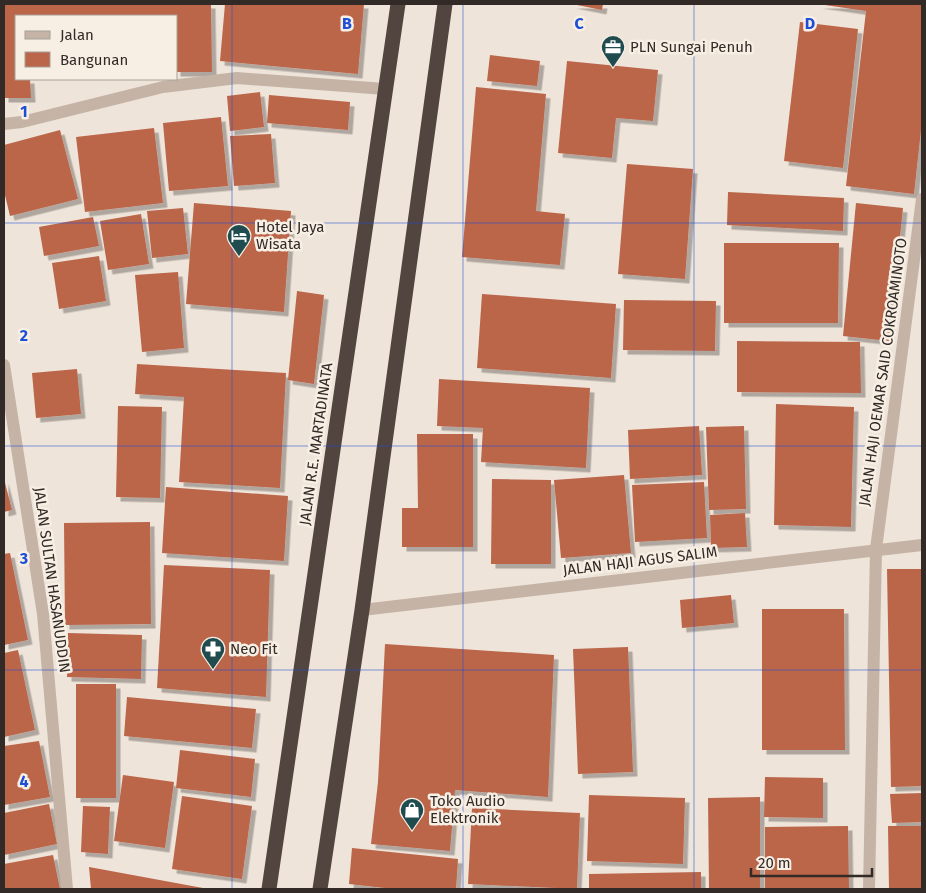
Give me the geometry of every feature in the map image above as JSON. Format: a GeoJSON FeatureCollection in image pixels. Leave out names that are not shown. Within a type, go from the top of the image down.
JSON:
{"type":"FeatureCollection","features":[{"type":"Feature","properties":{"kind":"highway","name":"JALAN R.E. MARTADINATA"},"geometry":{"type":"LineString","coordinates":[[268,889],[398,4]]}},
{"type":"Feature","properties":{"kind":"highway"},"geometry":{"type":"LineString","coordinates":[[320,889],[362,610],[445,4]]}},
{"type":"Feature","properties":{"kind":"street"},"geometry":{"type":"LineString","coordinates":[[4,124],[22,122],[163,87],[237,78],[385,89]]}},
{"type":"Feature","properties":{"kind":"street","name":"JALAN HAJI OEMAR SAID COKROAMINOTO"},"geometry":{"type":"LineString","coordinates":[[869,889],[876,550],[922,199]]}},
{"type":"Feature","properties":{"kind":"street","name":"JALAN SULTAN HASANUDDIN"},"geometry":{"type":"LineString","coordinates":[[4,366],[43,614],[67,889]]}},
{"type":"Feature","properties":{"kind":"street","name":"JALAN HAJI AGUS SALIM"},"geometry":{"type":"LineString","coordinates":[[362,610],[922,545]]}},
{"type":"Feature","properties":{"kind":"building"},"geometry":{"type":"Polygon","coordinates":[[[4,4],[211,4],[212,72],[178,72],[178,15],[15,15],[15,80],[30,80],[31,98],[4,98],[4,4]]]}},
{"type":"Feature","properties":{"kind":"building"},"geometry":{"type":"Polygon","coordinates":[[[225,4],[364,4],[358,74],[220,61],[225,4]]]}},
{"type":"Feature","properties":{"kind":"building"},"geometry":{"type":"Polygon","coordinates":[[[572,4],[603,4],[602,10],[572,4]]]}},
{"type":"Feature","properties":{"kind":"building"},"geometry":{"type":"Polygon","coordinates":[[[818,4],[922,4],[922,121],[914,194],[846,186],[866,11],[818,4]]]}},
{"type":"Feature","properties":{"kind":"building"},"geometry":{"type":"Polygon","coordinates":[[[800,22],[858,29],[843,168],[784,161],[800,22]]]}},
{"type":"Feature","properties":{"kind":"building"},"geometry":{"type":"Polygon","coordinates":[[[490,55],[540,61],[537,86],[487,81],[490,55]]]}},
{"type":"Feature","properties":{"kind":"building"},"geometry":{"type":"Polygon","coordinates":[[[567,61],[658,70],[653,121],[616,118],[612,158],[558,153],[567,61]]]}},
{"type":"Feature","properties":{"kind":"building"},"geometry":{"type":"Polygon","coordinates":[[[476,87],[546,94],[536,211],[565,214],[560,265],[462,257],[476,87]]]}},
{"type":"Feature","properties":{"kind":"building"},"geometry":{"type":"Polygon","coordinates":[[[260,92],[264,127],[230,131],[227,96],[260,92]]]}},
{"type":"Feature","properties":{"kind":"building"},"geometry":{"type":"Polygon","coordinates":[[[269,95],[350,102],[348,130],[267,123],[269,95]]]}},
{"type":"Feature","properties":{"kind":"building"},"geometry":{"type":"Polygon","coordinates":[[[221,117],[228,186],[169,191],[163,123],[221,117]]]}},
{"type":"Feature","properties":{"kind":"building"},"geometry":{"type":"Polygon","coordinates":[[[154,128],[163,203],[85,212],[76,137],[154,128]]]}},
{"type":"Feature","properties":{"kind":"building"},"geometry":{"type":"Polygon","coordinates":[[[60,130],[78,199],[10,216],[4,191],[4,145],[60,130]]]}},
{"type":"Feature","properties":{"kind":"building"},"geometry":{"type":"Polygon","coordinates":[[[271,134],[275,183],[234,186],[230,136],[271,134]]]}},
{"type":"Feature","properties":{"kind":"building"},"geometry":{"type":"Polygon","coordinates":[[[627,164],[693,169],[685,279],[618,274],[627,164]]]}},
{"type":"Feature","properties":{"kind":"building"},"geometry":{"type":"Polygon","coordinates":[[[728,192],[844,198],[843,231],[727,225],[728,192]]]}},
{"type":"Feature","properties":{"kind":"building","name":"Hotel Jaya Wisata"},"geometry":{"type":"Polygon","coordinates":[[[194,203],[291,211],[284,312],[186,304],[194,203]]]}},
{"type":"Feature","properties":{"kind":"building"},"geometry":{"type":"Polygon","coordinates":[[[856,203],[903,208],[889,341],[843,336],[856,203]]]}},
{"type":"Feature","properties":{"kind":"building"},"geometry":{"type":"Polygon","coordinates":[[[183,208],[188,254],[152,258],[147,211],[183,208]]]}},
{"type":"Feature","properties":{"kind":"building"},"geometry":{"type":"Polygon","coordinates":[[[141,214],[149,264],[108,270],[100,221],[141,214]]]}},
{"type":"Feature","properties":{"kind":"building"},"geometry":{"type":"Polygon","coordinates":[[[93,217],[99,246],[44,256],[39,227],[93,217]]]}},
{"type":"Feature","properties":{"kind":"building"},"geometry":{"type":"Polygon","coordinates":[[[724,243],[839,243],[838,323],[724,323],[724,243]]]}},
{"type":"Feature","properties":{"kind":"building"},"geometry":{"type":"Polygon","coordinates":[[[99,256],[106,301],[59,309],[52,263],[99,256]]]}},
{"type":"Feature","properties":{"kind":"building"},"geometry":{"type":"Polygon","coordinates":[[[178,272],[184,348],[142,352],[135,275],[178,272]]]}},
{"type":"Feature","properties":{"kind":"building"},"geometry":{"type":"Polygon","coordinates":[[[297,291],[324,295],[314,384],[288,380],[297,291]]]}},
{"type":"Feature","properties":{"kind":"building"},"geometry":{"type":"Polygon","coordinates":[[[482,294],[616,304],[611,378],[477,368],[482,294]]]}},
{"type":"Feature","properties":{"kind":"building"},"geometry":{"type":"Polygon","coordinates":[[[624,300],[716,301],[715,351],[623,350],[624,300]]]}},
{"type":"Feature","properties":{"kind":"building"},"geometry":{"type":"Polygon","coordinates":[[[737,341],[860,342],[861,393],[737,392],[737,341]]]}},
{"type":"Feature","properties":{"kind":"building"},"geometry":{"type":"Polygon","coordinates":[[[137,364],[286,373],[280,488],[179,482],[184,397],[135,394],[137,364]]]}},
{"type":"Feature","properties":{"kind":"building"},"geometry":{"type":"Polygon","coordinates":[[[77,369],[81,414],[36,418],[32,373],[77,369]]]}},
{"type":"Feature","properties":{"kind":"building"},"geometry":{"type":"Polygon","coordinates":[[[439,379],[590,388],[586,468],[481,462],[483,428],[437,426],[439,379]]]}},
{"type":"Feature","properties":{"kind":"building"},"geometry":{"type":"Polygon","coordinates":[[[776,404],[854,407],[851,527],[774,525],[776,404]]]}},
{"type":"Feature","properties":{"kind":"building"},"geometry":{"type":"Polygon","coordinates":[[[118,406],[162,407],[160,498],[116,497],[118,406]]]}},
{"type":"Feature","properties":{"kind":"building"},"geometry":{"type":"Polygon","coordinates":[[[699,426],[702,475],[630,479],[628,430],[699,426]]]}},
{"type":"Feature","properties":{"kind":"building"},"geometry":{"type":"Polygon","coordinates":[[[744,426],[746,509],[709,510],[706,427],[744,426]]]}},
{"type":"Feature","properties":{"kind":"building"},"geometry":{"type":"Polygon","coordinates":[[[417,434],[473,434],[473,547],[402,547],[402,508],[418,508],[417,434]]]}},
{"type":"Feature","properties":{"kind":"building"},"geometry":{"type":"Polygon","coordinates":[[[624,475],[631,553],[561,558],[554,480],[624,475]]]}},
{"type":"Feature","properties":{"kind":"building"},"geometry":{"type":"Polygon","coordinates":[[[4,479],[12,510],[4,512],[4,479]]]}},
{"type":"Feature","properties":{"kind":"building"},"geometry":{"type":"Polygon","coordinates":[[[492,479],[551,480],[551,564],[491,564],[492,479]]]}},
{"type":"Feature","properties":{"kind":"building"},"geometry":{"type":"Polygon","coordinates":[[[704,482],[707,538],[635,542],[632,485],[704,482]]]}},
{"type":"Feature","properties":{"kind":"building"},"geometry":{"type":"Polygon","coordinates":[[[166,487],[288,496],[284,561],[162,553],[166,487]]]}},
{"type":"Feature","properties":{"kind":"building"},"geometry":{"type":"Polygon","coordinates":[[[745,513],[747,547],[711,548],[710,515],[745,513]]]}},
{"type":"Feature","properties":{"kind":"building"},"geometry":{"type":"Polygon","coordinates":[[[150,522],[151,624],[65,625],[64,523],[150,522]]]}},
{"type":"Feature","properties":{"kind":"building"},"geometry":{"type":"Polygon","coordinates":[[[10,553],[28,640],[4,645],[4,554],[10,553]]]}},
{"type":"Feature","properties":{"kind":"building"},"geometry":{"type":"Polygon","coordinates":[[[164,565],[270,570],[266,697],[157,688],[164,565]]]}},
{"type":"Feature","properties":{"kind":"building"},"geometry":{"type":"Polygon","coordinates":[[[887,569],[922,569],[922,786],[891,787],[887,569]]]}},
{"type":"Feature","properties":{"kind":"building"},"geometry":{"type":"Polygon","coordinates":[[[731,595],[734,623],[682,628],[680,600],[731,595]]]}},
{"type":"Feature","properties":{"kind":"building"},"geometry":{"type":"Polygon","coordinates":[[[762,609],[844,609],[845,750],[762,750],[762,609]]]}},
{"type":"Feature","properties":{"kind":"building"},"geometry":{"type":"Polygon","coordinates":[[[68,633],[142,635],[141,679],[67,677],[68,633]]]}},
{"type":"Feature","properties":{"kind":"building"},"geometry":{"type":"Polygon","coordinates":[[[385,644],[554,655],[548,797],[455,790],[450,851],[371,844],[378,782],[385,644]]]}},
{"type":"Feature","properties":{"kind":"building"},"geometry":{"type":"Polygon","coordinates":[[[628,647],[633,772],[578,774],[573,649],[628,647]]]}},
{"type":"Feature","properties":{"kind":"building"},"geometry":{"type":"Polygon","coordinates":[[[18,650],[35,730],[4,737],[4,653],[18,650]]]}},
{"type":"Feature","properties":{"kind":"building"},"geometry":{"type":"Polygon","coordinates":[[[76,684],[116,684],[116,798],[76,798],[76,684]]]}},
{"type":"Feature","properties":{"kind":"building"},"geometry":{"type":"Polygon","coordinates":[[[127,697],[256,709],[252,748],[124,736],[127,697]]]}},
{"type":"Feature","properties":{"kind":"building"},"geometry":{"type":"Polygon","coordinates":[[[39,741],[50,797],[4,805],[4,746],[39,741]]]}},
{"type":"Feature","properties":{"kind":"building"},"geometry":{"type":"Polygon","coordinates":[[[180,750],[255,759],[251,797],[176,788],[180,750]]]}},
{"type":"Feature","properties":{"kind":"building"},"geometry":{"type":"Polygon","coordinates":[[[123,775],[174,782],[165,848],[114,841],[123,775]]]}},
{"type":"Feature","properties":{"kind":"building"},"geometry":{"type":"Polygon","coordinates":[[[765,777],[823,778],[823,818],[764,817],[765,777]]]}},
{"type":"Feature","properties":{"kind":"building"},"geometry":{"type":"Polygon","coordinates":[[[922,793],[922,822],[892,823],[890,794],[922,793]]]}},
{"type":"Feature","properties":{"kind":"building"},"geometry":{"type":"Polygon","coordinates":[[[589,795],[685,798],[683,864],[587,861],[589,795]]]}},
{"type":"Feature","properties":{"kind":"building"},"geometry":{"type":"Polygon","coordinates":[[[182,796],[252,806],[242,879],[172,869],[182,796]]]}},
{"type":"Feature","properties":{"kind":"building"},"geometry":{"type":"Polygon","coordinates":[[[760,797],[760,889],[709,889],[708,798],[760,797]]]}},
{"type":"Feature","properties":{"kind":"building"},"geometry":{"type":"Polygon","coordinates":[[[49,804],[57,844],[4,855],[4,813],[49,804]]]}},
{"type":"Feature","properties":{"kind":"building"},"geometry":{"type":"Polygon","coordinates":[[[83,806],[110,807],[108,854],[81,852],[83,806]]]}},
{"type":"Feature","properties":{"kind":"building"},"geometry":{"type":"Polygon","coordinates":[[[472,808],[580,813],[577,889],[468,884],[472,808]]]}},
{"type":"Feature","properties":{"kind":"building"},"geometry":{"type":"Polygon","coordinates":[[[848,826],[849,889],[765,889],[765,827],[848,826]]]}},
{"type":"Feature","properties":{"kind":"building"},"geometry":{"type":"Polygon","coordinates":[[[888,826],[922,826],[922,889],[889,889],[888,826]]]}},
{"type":"Feature","properties":{"kind":"building"},"geometry":{"type":"Polygon","coordinates":[[[352,848],[458,859],[456,889],[394,889],[349,884],[352,848]]]}},
{"type":"Feature","properties":{"kind":"building"},"geometry":{"type":"Polygon","coordinates":[[[53,855],[60,889],[4,889],[4,864],[53,855]]]}},
{"type":"Feature","properties":{"kind":"building"},"geometry":{"type":"Polygon","coordinates":[[[89,867],[203,888],[91,889],[89,867]]]}},
{"type":"Feature","properties":{"kind":"building"},"geometry":{"type":"Polygon","coordinates":[[[701,872],[701,889],[589,889],[589,874],[701,872]]]}},
{"type":"Feature","properties":{"kind":"place","name":"PLN Sungai Penuh"},"geometry":{"type":"Point","coordinates":[613,68]}},
{"type":"Feature","properties":{"kind":"place","name":"Hotel Jaya Wisata"},"geometry":{"type":"Point","coordinates":[239,257]}},
{"type":"Feature","properties":{"kind":"place","name":"Neo Fit"},"geometry":{"type":"Point","coordinates":[213,670]}},
{"type":"Feature","properties":{"kind":"place","name":"Toko Audio Elektronik"},"geometry":{"type":"Point","coordinates":[412,831]}}]}
